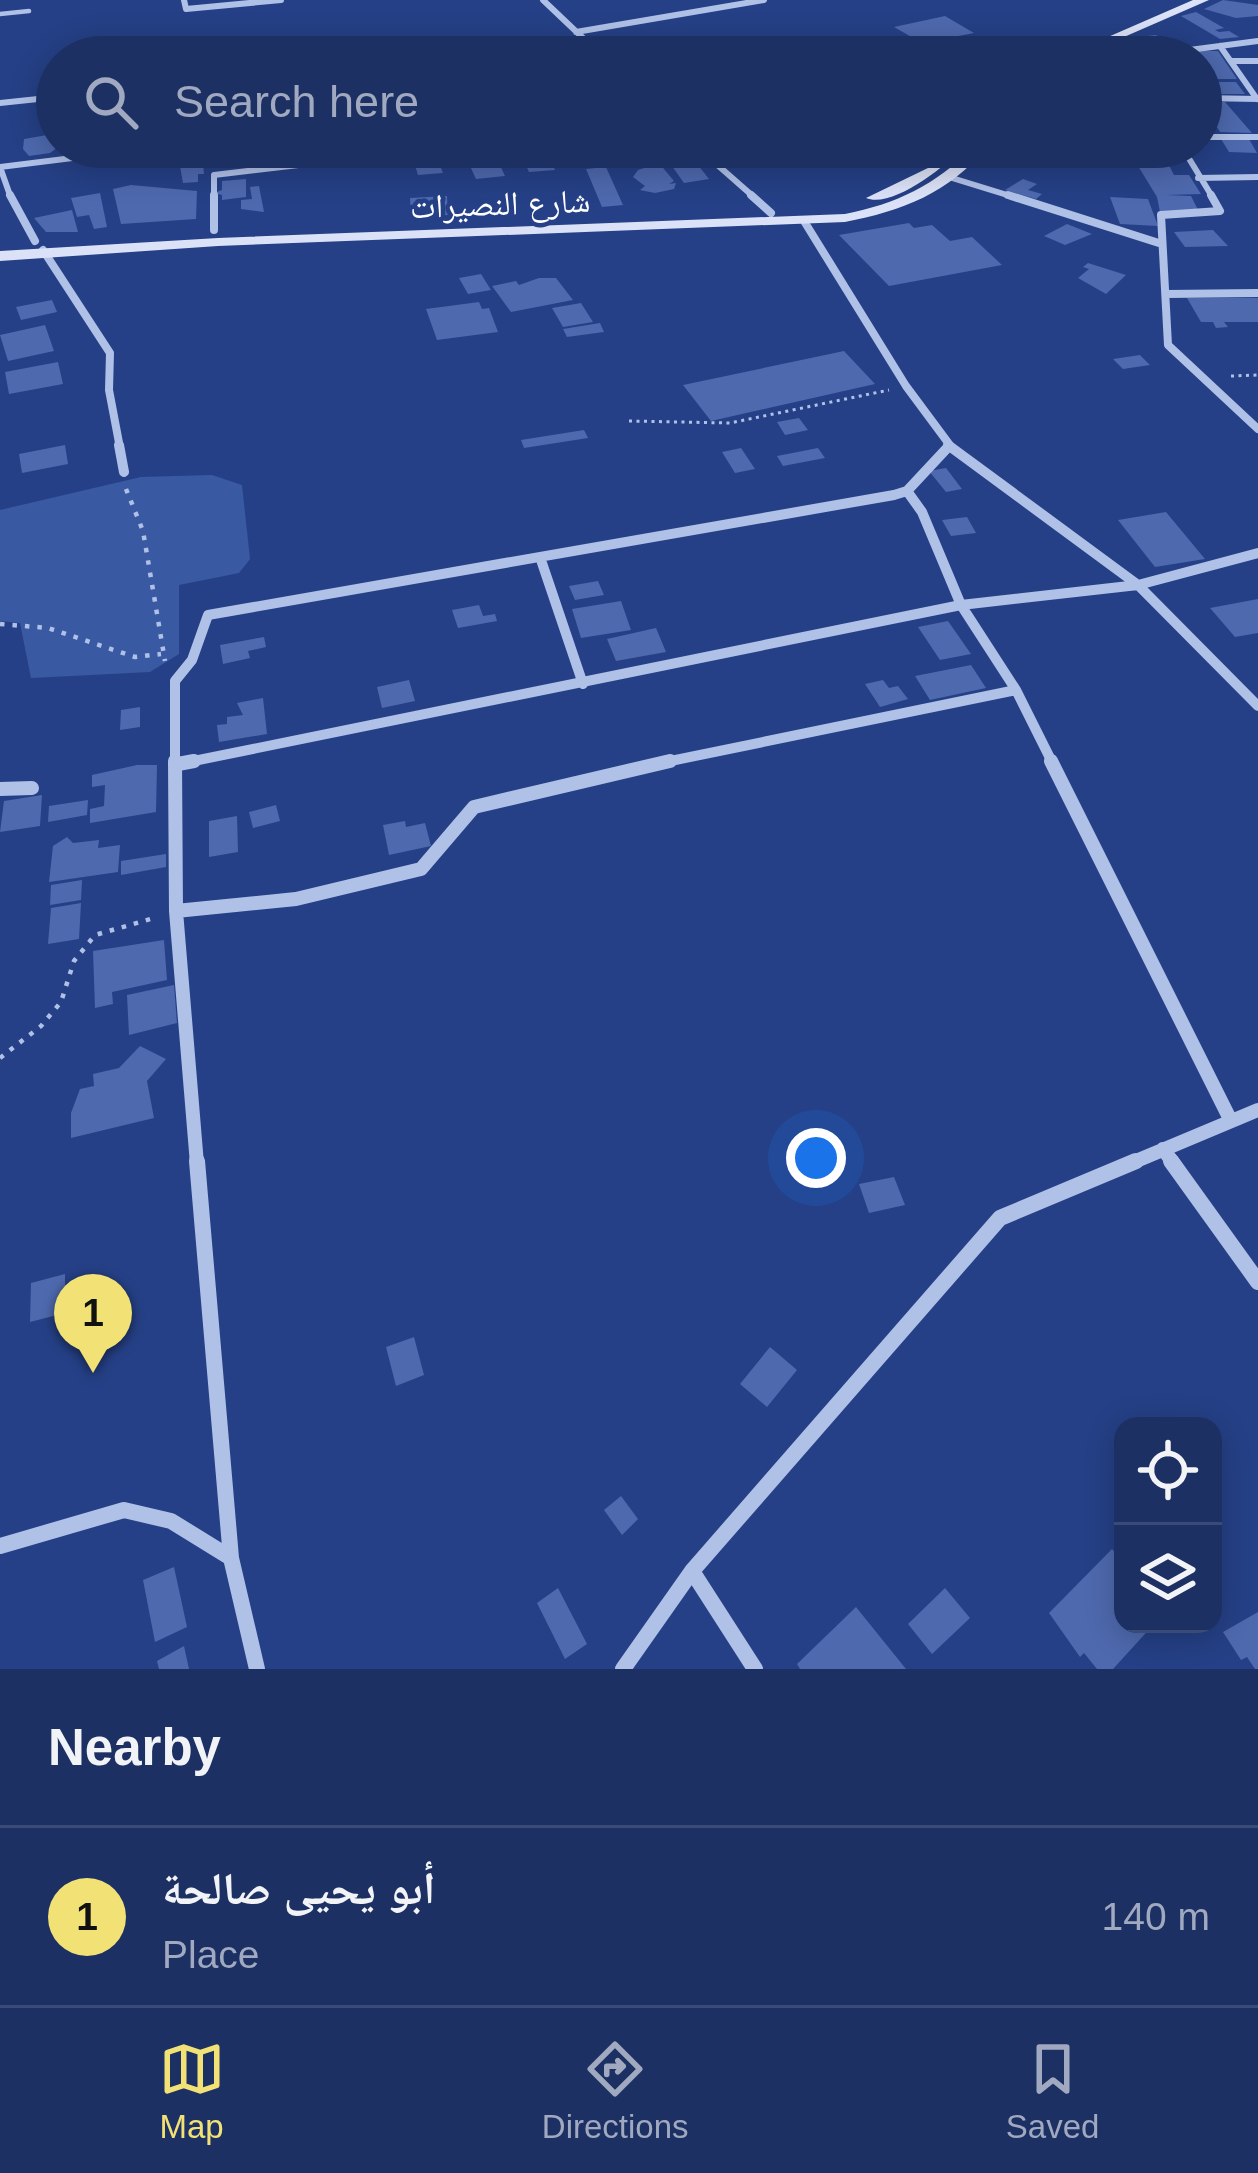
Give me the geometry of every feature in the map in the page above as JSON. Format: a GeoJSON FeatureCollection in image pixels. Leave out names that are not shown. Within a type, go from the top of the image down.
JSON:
{"type":"FeatureCollection","features":[{"type":"Feature","properties":{"kind":"main road"},"geometry":{"type":"LineString","coordinates":[[1094,36],[1174,0]]}},
{"type":"Feature","properties":{"kind":"main road"},"geometry":{"type":"LineString","coordinates":[[1118,36],[1203,0]]}},
{"type":"Feature","properties":{"kind":"main road","name":"شارع النصيرات"},"geometry":{"type":"LineString","coordinates":[[0,256],[39,246],[214,230],[771,213],[859,202],[894,192],[936,168]]}},
{"type":"Feature","properties":{"kind":"main road","name":"شارع النصيرات"},"geometry":{"type":"LineString","coordinates":[[0,246],[804,221],[898,208],[932,193],[961,168]]}},
{"type":"Feature","properties":{"kind":"street"},"geometry":{"type":"LineString","coordinates":[[184,0],[186,10],[281,0]]}},
{"type":"Feature","properties":{"kind":"street"},"geometry":{"type":"LineString","coordinates":[[543,0],[580,36]]}},
{"type":"Feature","properties":{"kind":"street"},"geometry":{"type":"LineString","coordinates":[[576,32],[764,0]]}},
{"type":"Feature","properties":{"kind":"street"},"geometry":{"type":"LineString","coordinates":[[1222,46],[1258,41]]}},
{"type":"Feature","properties":{"kind":"street"},"geometry":{"type":"LineString","coordinates":[[1222,48],[1257,99]]}},
{"type":"Feature","properties":{"kind":"street"},"geometry":{"type":"LineString","coordinates":[[1232,61],[1258,61]]}},
{"type":"Feature","properties":{"kind":"street"},"geometry":{"type":"LineString","coordinates":[[1222,98],[1257,99]]}},
{"type":"Feature","properties":{"kind":"street"},"geometry":{"type":"LineString","coordinates":[[0,103],[36,99]]}},
{"type":"Feature","properties":{"kind":"street"},"geometry":{"type":"LineString","coordinates":[[1222,137],[1258,136]]}},
{"type":"Feature","properties":{"kind":"street"},"geometry":{"type":"LineString","coordinates":[[36,163],[0,167],[14,208],[110,353],[109,390],[124,472]]}},
{"type":"Feature","properties":{"kind":"street"},"geometry":{"type":"LineString","coordinates":[[214,230],[214,176],[278,168]]}},
{"type":"Feature","properties":{"kind":"street"},"geometry":{"type":"LineString","coordinates":[[721,168],[771,213]]}},
{"type":"Feature","properties":{"kind":"street"},"geometry":{"type":"LineString","coordinates":[[1193,168],[1220,211],[1161,215],[1168,345],[1258,429]]}},
{"type":"Feature","properties":{"kind":"street"},"geometry":{"type":"LineString","coordinates":[[1198,178],[1258,177]]}},
{"type":"Feature","properties":{"kind":"street"},"geometry":{"type":"LineString","coordinates":[[952,178],[1162,244]]}},
{"type":"Feature","properties":{"kind":"street"},"geometry":{"type":"LineString","coordinates":[[804,221],[906,386],[950,446],[1138,585],[1258,706]]}},
{"type":"Feature","properties":{"kind":"street"},"geometry":{"type":"LineString","coordinates":[[1166,294],[1258,293]]}},
{"type":"Feature","properties":{"kind":"street"},"geometry":{"type":"LineString","coordinates":[[256,1669],[231,1558],[176,911],[175,681],[192,660],[208,615],[907,490],[950,446]]}},
{"type":"Feature","properties":{"kind":"street"},"geometry":{"type":"LineString","coordinates":[[907,490],[922,512],[961,605],[1016,690],[1231,1121]]}},
{"type":"Feature","properties":{"kind":"street"},"geometry":{"type":"LineString","coordinates":[[178,764],[961,605],[1138,585],[1258,553]]}},
{"type":"Feature","properties":{"kind":"street"},"geometry":{"type":"LineString","coordinates":[[540,557],[583,684]]}},
{"type":"Feature","properties":{"kind":"street"},"geometry":{"type":"LineString","coordinates":[[176,911],[296,898],[421,868],[474,807],[567,782],[1016,690]]}},
{"type":"Feature","properties":{"kind":"street"},"geometry":{"type":"LineString","coordinates":[[0,789],[32,788]]}},
{"type":"Feature","properties":{"kind":"street"},"geometry":{"type":"LineString","coordinates":[[623,1669],[692,1571],[1000,1218],[1258,1110]]}},
{"type":"Feature","properties":{"kind":"street"},"geometry":{"type":"LineString","coordinates":[[1163,1149],[1258,1282]]}},
{"type":"Feature","properties":{"kind":"street"},"geometry":{"type":"LineString","coordinates":[[0,1546],[124,1510],[171,1521],[231,1558]]}},
{"type":"Feature","properties":{"kind":"street"},"geometry":{"type":"LineString","coordinates":[[692,1571],[755,1669]]}},
{"type":"Feature","properties":{"kind":"lane"},"geometry":{"type":"LineString","coordinates":[[0,14],[29,10]]}},
{"type":"Feature","properties":{"kind":"path"},"geometry":{"type":"LineString","coordinates":[[628,421],[730,423],[906,386]]}},
{"type":"Feature","properties":{"kind":"path"},"geometry":{"type":"LineString","coordinates":[[124,472],[124,485],[140,513],[149,552],[161,654],[175,681]]}},
{"type":"Feature","properties":{"kind":"path"},"geometry":{"type":"LineString","coordinates":[[0,624],[48,628],[135,657],[161,654]]}},
{"type":"Feature","properties":{"kind":"path"},"geometry":{"type":"LineString","coordinates":[[0,1058],[41,1026],[61,1002],[74,961],[95,934],[176,911]]}},
{"type":"Feature","properties":{"kind":"shaded area"},"geometry":{"type":"Polygon","coordinates":[[[212,475],[242,485],[250,559],[239,573],[179,585],[179,654],[150,672],[31,678],[20,623],[0,621],[0,510],[141,477],[212,475]]]}},
{"type":"Feature","properties":{"kind":"building"},"geometry":{"type":"Polygon","coordinates":[[[1223,0],[1258,5],[1258,16],[1236,18],[1204,9],[1223,0]]]}},
{"type":"Feature","properties":{"kind":"building"},"geometry":{"type":"Polygon","coordinates":[[[1196,12],[1224,28],[1215,30],[1239,37],[1222,39],[1181,16],[1196,12]]]}},
{"type":"Feature","properties":{"kind":"building"},"geometry":{"type":"Polygon","coordinates":[[[945,16],[974,33],[910,36],[894,27],[945,16]]]}},
{"type":"Feature","properties":{"kind":"building"},"geometry":{"type":"Polygon","coordinates":[[[1222,57],[1237,79],[1222,79],[1222,57]]]}},
{"type":"Feature","properties":{"kind":"building"},"geometry":{"type":"Polygon","coordinates":[[[1222,82],[1236,82],[1245,94],[1222,94],[1222,82]]]}},
{"type":"Feature","properties":{"kind":"building"},"geometry":{"type":"Polygon","coordinates":[[[1222,102],[1225,102],[1252,133],[1222,132],[1222,102]]]}},
{"type":"Feature","properties":{"kind":"building"},"geometry":{"type":"Polygon","coordinates":[[[36,137],[36,155],[29,156],[23,149],[24,139],[36,137]]]}},
{"type":"Feature","properties":{"kind":"building"},"geometry":{"type":"Polygon","coordinates":[[[1222,139],[1249,139],[1257,153],[1229,152],[1222,139]]]}},
{"type":"Feature","properties":{"kind":"building"},"geometry":{"type":"Polygon","coordinates":[[[180,168],[203,168],[198,182],[183,183],[180,168]]]}},
{"type":"Feature","properties":{"kind":"building"},"geometry":{"type":"Polygon","coordinates":[[[416,168],[441,168],[443,173],[418,175],[416,168]]]}},
{"type":"Feature","properties":{"kind":"building"},"geometry":{"type":"Polygon","coordinates":[[[471,168],[501,168],[505,176],[476,179],[471,168]]]}},
{"type":"Feature","properties":{"kind":"building"},"geometry":{"type":"Polygon","coordinates":[[[606,168],[623,205],[602,207],[586,169],[606,168]]]}},
{"type":"Feature","properties":{"kind":"building"},"geometry":{"type":"Polygon","coordinates":[[[663,168],[674,181],[669,184],[676,183],[674,189],[640,190],[645,186],[633,177],[638,170],[663,168]]]}},
{"type":"Feature","properties":{"kind":"building"},"geometry":{"type":"Polygon","coordinates":[[[673,168],[700,168],[709,179],[684,183],[673,168]]]}},
{"type":"Feature","properties":{"kind":"building"},"geometry":{"type":"Polygon","coordinates":[[[1139,168],[1170,168],[1174,175],[1189,175],[1201,194],[1166,195],[1191,196],[1199,212],[1160,212],[1157,197],[1139,168]]]}},
{"type":"Feature","properties":{"kind":"building"},"geometry":{"type":"Polygon","coordinates":[[[246,179],[246,197],[222,200],[222,195],[214,193],[222,190],[222,181],[246,179]]]}},
{"type":"Feature","properties":{"kind":"building"},"geometry":{"type":"Polygon","coordinates":[[[1023,179],[1037,184],[1028,190],[1042,194],[1036,199],[1005,190],[1023,179]]]}},
{"type":"Feature","properties":{"kind":"building"},"geometry":{"type":"Polygon","coordinates":[[[131,185],[197,191],[196,219],[121,224],[113,189],[131,185]]]}},
{"type":"Feature","properties":{"kind":"building"},"geometry":{"type":"Polygon","coordinates":[[[259,186],[264,212],[241,209],[241,200],[252,199],[250,187],[259,186]]]}},
{"type":"Feature","properties":{"kind":"building"},"geometry":{"type":"Polygon","coordinates":[[[100,193],[107,227],[94,229],[89,215],[77,217],[71,198],[100,193]]]}},
{"type":"Feature","properties":{"kind":"building"},"geometry":{"type":"Polygon","coordinates":[[[447,196],[448,215],[411,217],[410,198],[447,196]]]}},
{"type":"Feature","properties":{"kind":"building"},"geometry":{"type":"Polygon","coordinates":[[[1110,197],[1148,199],[1158,226],[1120,224],[1110,197]]]}},
{"type":"Feature","properties":{"kind":"building"},"geometry":{"type":"Polygon","coordinates":[[[72,210],[78,232],[46,232],[34,218],[72,210]]]}},
{"type":"Feature","properties":{"kind":"building"},"geometry":{"type":"Polygon","coordinates":[[[909,223],[914,228],[932,225],[950,241],[972,237],[1002,265],[889,286],[839,235],[909,223]]]}},
{"type":"Feature","properties":{"kind":"building"},"geometry":{"type":"Polygon","coordinates":[[[1067,224],[1092,234],[1065,245],[1044,236],[1067,224]]]}},
{"type":"Feature","properties":{"kind":"building"},"geometry":{"type":"Polygon","coordinates":[[[1213,230],[1228,246],[1185,247],[1174,232],[1213,230]]]}},
{"type":"Feature","properties":{"kind":"building"},"geometry":{"type":"Polygon","coordinates":[[[1088,263],[1126,275],[1106,294],[1078,278],[1089,269],[1083,267],[1088,263]]]}},
{"type":"Feature","properties":{"kind":"building"},"geometry":{"type":"Polygon","coordinates":[[[481,274],[491,290],[468,294],[459,278],[481,274]]]}},
{"type":"Feature","properties":{"kind":"building"},"geometry":{"type":"Polygon","coordinates":[[[556,278],[573,300],[511,312],[492,286],[516,281],[519,285],[556,278]]]}},
{"type":"Feature","properties":{"kind":"building"},"geometry":{"type":"Polygon","coordinates":[[[1187,298],[1258,298],[1258,322],[1224,322],[1228,327],[1216,328],[1213,322],[1201,322],[1187,298]]]}},
{"type":"Feature","properties":{"kind":"building"},"geometry":{"type":"Polygon","coordinates":[[[52,300],[57,312],[21,320],[16,307],[52,300]]]}},
{"type":"Feature","properties":{"kind":"building"},"geometry":{"type":"Polygon","coordinates":[[[479,302],[482,309],[489,308],[498,332],[437,340],[426,309],[479,302]]]}},
{"type":"Feature","properties":{"kind":"building"},"geometry":{"type":"Polygon","coordinates":[[[581,303],[593,322],[563,327],[552,308],[581,303]]]}},
{"type":"Feature","properties":{"kind":"building"},"geometry":{"type":"Polygon","coordinates":[[[600,323],[604,332],[567,337],[563,329],[600,323]]]}},
{"type":"Feature","properties":{"kind":"building"},"geometry":{"type":"Polygon","coordinates":[[[45,325],[54,351],[8,361],[0,335],[45,325]]]}},
{"type":"Feature","properties":{"kind":"building"},"geometry":{"type":"Polygon","coordinates":[[[844,351],[875,384],[711,421],[683,385],[844,351]]]}},
{"type":"Feature","properties":{"kind":"building"},"geometry":{"type":"Polygon","coordinates":[[[1140,355],[1150,365],[1123,369],[1113,359],[1140,355]]]}},
{"type":"Feature","properties":{"kind":"building"},"geometry":{"type":"Polygon","coordinates":[[[58,362],[63,384],[9,394],[5,372],[58,362]]]}},
{"type":"Feature","properties":{"kind":"building"},"geometry":{"type":"Polygon","coordinates":[[[799,418],[808,430],[785,435],[777,422],[799,418]]]}},
{"type":"Feature","properties":{"kind":"building"},"geometry":{"type":"Polygon","coordinates":[[[584,430],[588,438],[524,448],[521,440],[584,430]]]}},
{"type":"Feature","properties":{"kind":"building"},"geometry":{"type":"Polygon","coordinates":[[[65,445],[68,464],[22,473],[19,454],[65,445]]]}},
{"type":"Feature","properties":{"kind":"building"},"geometry":{"type":"Polygon","coordinates":[[[741,448],[755,469],[735,473],[722,452],[741,448]]]}},
{"type":"Feature","properties":{"kind":"building"},"geometry":{"type":"Polygon","coordinates":[[[818,448],[825,458],[783,466],[777,456],[818,448]]]}},
{"type":"Feature","properties":{"kind":"building"},"geometry":{"type":"Polygon","coordinates":[[[946,468],[962,489],[946,492],[929,471],[946,468]]]}},
{"type":"Feature","properties":{"kind":"building"},"geometry":{"type":"Polygon","coordinates":[[[1166,512],[1205,559],[1155,567],[1118,520],[1166,512]]]}},
{"type":"Feature","properties":{"kind":"building"},"geometry":{"type":"Polygon","coordinates":[[[967,517],[976,533],[951,536],[942,520],[967,517]]]}},
{"type":"Feature","properties":{"kind":"building"},"geometry":{"type":"Polygon","coordinates":[[[598,581],[604,595],[575,600],[569,586],[598,581]]]}},
{"type":"Feature","properties":{"kind":"building"},"geometry":{"type":"Polygon","coordinates":[[[1258,599],[1258,633],[1235,637],[1210,608],[1258,599]]]}},
{"type":"Feature","properties":{"kind":"building"},"geometry":{"type":"Polygon","coordinates":[[[621,601],[631,630],[581,638],[572,609],[621,601]]]}},
{"type":"Feature","properties":{"kind":"building"},"geometry":{"type":"Polygon","coordinates":[[[479,605],[483,616],[495,614],[497,621],[458,628],[452,610],[479,605]]]}},
{"type":"Feature","properties":{"kind":"building"},"geometry":{"type":"Polygon","coordinates":[[[948,621],[971,654],[940,660],[918,627],[948,621]]]}},
{"type":"Feature","properties":{"kind":"building"},"geometry":{"type":"Polygon","coordinates":[[[656,628],[666,652],[616,661],[607,639],[656,628]]]}},
{"type":"Feature","properties":{"kind":"building"},"geometry":{"type":"Polygon","coordinates":[[[264,637],[266,647],[248,651],[250,658],[223,664],[220,645],[264,637]]]}},
{"type":"Feature","properties":{"kind":"building"},"geometry":{"type":"Polygon","coordinates":[[[971,665],[986,688],[930,700],[915,676],[971,665]]]}},
{"type":"Feature","properties":{"kind":"building"},"geometry":{"type":"Polygon","coordinates":[[[409,680],[415,701],[382,708],[377,687],[409,680]]]}},
{"type":"Feature","properties":{"kind":"building"},"geometry":{"type":"Polygon","coordinates":[[[883,680],[889,688],[898,686],[908,699],[880,707],[865,684],[883,680]]]}},
{"type":"Feature","properties":{"kind":"building"},"geometry":{"type":"Polygon","coordinates":[[[263,698],[267,734],[219,742],[217,725],[227,724],[227,717],[243,715],[237,703],[263,698]]]}},
{"type":"Feature","properties":{"kind":"building"},"geometry":{"type":"Polygon","coordinates":[[[140,707],[140,727],[120,730],[121,710],[140,707]]]}},
{"type":"Feature","properties":{"kind":"building"},"geometry":{"type":"Polygon","coordinates":[[[157,765],[156,812],[90,823],[90,809],[104,806],[105,785],[92,787],[92,775],[157,765]]]}},
{"type":"Feature","properties":{"kind":"building"},"geometry":{"type":"Polygon","coordinates":[[[42,795],[40,826],[0,832],[4,801],[42,795]]]}},
{"type":"Feature","properties":{"kind":"building"},"geometry":{"type":"Polygon","coordinates":[[[88,800],[87,815],[48,822],[49,806],[88,800]]]}},
{"type":"Feature","properties":{"kind":"building"},"geometry":{"type":"Polygon","coordinates":[[[276,805],[280,821],[253,828],[249,812],[276,805]]]}},
{"type":"Feature","properties":{"kind":"building"},"geometry":{"type":"Polygon","coordinates":[[[237,816],[238,852],[209,857],[209,821],[237,816]]]}},
{"type":"Feature","properties":{"kind":"building"},"geometry":{"type":"Polygon","coordinates":[[[405,821],[406,827],[425,823],[431,846],[389,855],[383,825],[405,821]]]}},
{"type":"Feature","properties":{"kind":"building"},"geometry":{"type":"Polygon","coordinates":[[[67,837],[73,843],[99,840],[98,848],[120,845],[118,872],[49,882],[53,846],[67,837]]]}},
{"type":"Feature","properties":{"kind":"building"},"geometry":{"type":"Polygon","coordinates":[[[166,854],[166,867],[121,875],[121,861],[166,854]]]}},
{"type":"Feature","properties":{"kind":"building"},"geometry":{"type":"Polygon","coordinates":[[[82,880],[81,900],[50,905],[51,885],[82,880]]]}},
{"type":"Feature","properties":{"kind":"building"},"geometry":{"type":"Polygon","coordinates":[[[81,903],[79,939],[48,944],[51,908],[81,903]]]}},
{"type":"Feature","properties":{"kind":"building"},"geometry":{"type":"Polygon","coordinates":[[[164,940],[167,980],[112,992],[113,1004],[95,1008],[93,951],[164,940]]]}},
{"type":"Feature","properties":{"kind":"building"},"geometry":{"type":"Polygon","coordinates":[[[174,985],[177,1023],[129,1035],[127,995],[174,985]]]}},
{"type":"Feature","properties":{"kind":"building"},"geometry":{"type":"Polygon","coordinates":[[[140,1046],[166,1059],[147,1081],[154,1118],[71,1138],[71,1113],[80,1089],[94,1086],[93,1074],[119,1068],[140,1046]]]}},
{"type":"Feature","properties":{"kind":"building"},"geometry":{"type":"Polygon","coordinates":[[[894,1177],[905,1205],[869,1213],[859,1184],[894,1177]]]}},
{"type":"Feature","properties":{"kind":"building"},"geometry":{"type":"Polygon","coordinates":[[[65,1274],[65,1313],[30,1322],[31,1283],[65,1274]]]}},
{"type":"Feature","properties":{"kind":"building"},"geometry":{"type":"Polygon","coordinates":[[[414,1337],[424,1375],[396,1386],[386,1347],[414,1337]]]}},
{"type":"Feature","properties":{"kind":"building"},"geometry":{"type":"Polygon","coordinates":[[[770,1347],[797,1370],[767,1407],[740,1384],[770,1347]]]}},
{"type":"Feature","properties":{"kind":"building"},"geometry":{"type":"Polygon","coordinates":[[[621,1496],[638,1519],[622,1535],[604,1510],[621,1496]]]}},
{"type":"Feature","properties":{"kind":"building"},"geometry":{"type":"Polygon","coordinates":[[[1112,1549],[1114,1633],[1146,1633],[1113,1669],[1097,1669],[1084,1653],[1080,1657],[1049,1613],[1112,1549]]]}},
{"type":"Feature","properties":{"kind":"building"},"geometry":{"type":"Polygon","coordinates":[[[174,1567],[187,1627],[155,1642],[143,1580],[174,1567]]]}},
{"type":"Feature","properties":{"kind":"building"},"geometry":{"type":"Polygon","coordinates":[[[558,1588],[587,1644],[565,1659],[537,1603],[558,1588]]]}},
{"type":"Feature","properties":{"kind":"building"},"geometry":{"type":"Polygon","coordinates":[[[945,1588],[970,1618],[932,1654],[908,1624],[945,1588]]]}},
{"type":"Feature","properties":{"kind":"building"},"geometry":{"type":"Polygon","coordinates":[[[856,1607],[906,1669],[800,1669],[797,1664],[856,1607]]]}},
{"type":"Feature","properties":{"kind":"building"},"geometry":{"type":"Polygon","coordinates":[[[1258,1612],[1255,1669],[1247,1657],[1241,1660],[1223,1632],[1258,1612]]]}},
{"type":"Feature","properties":{"kind":"building"},"geometry":{"type":"Polygon","coordinates":[[[184,1646],[189,1669],[159,1669],[157,1661],[184,1646]]]}},
{"type":"Feature","properties":{"kind":"place","name":"أبو يحيى صالحة"},"geometry":{"type":"Point","coordinates":[93,1373]}}]}
